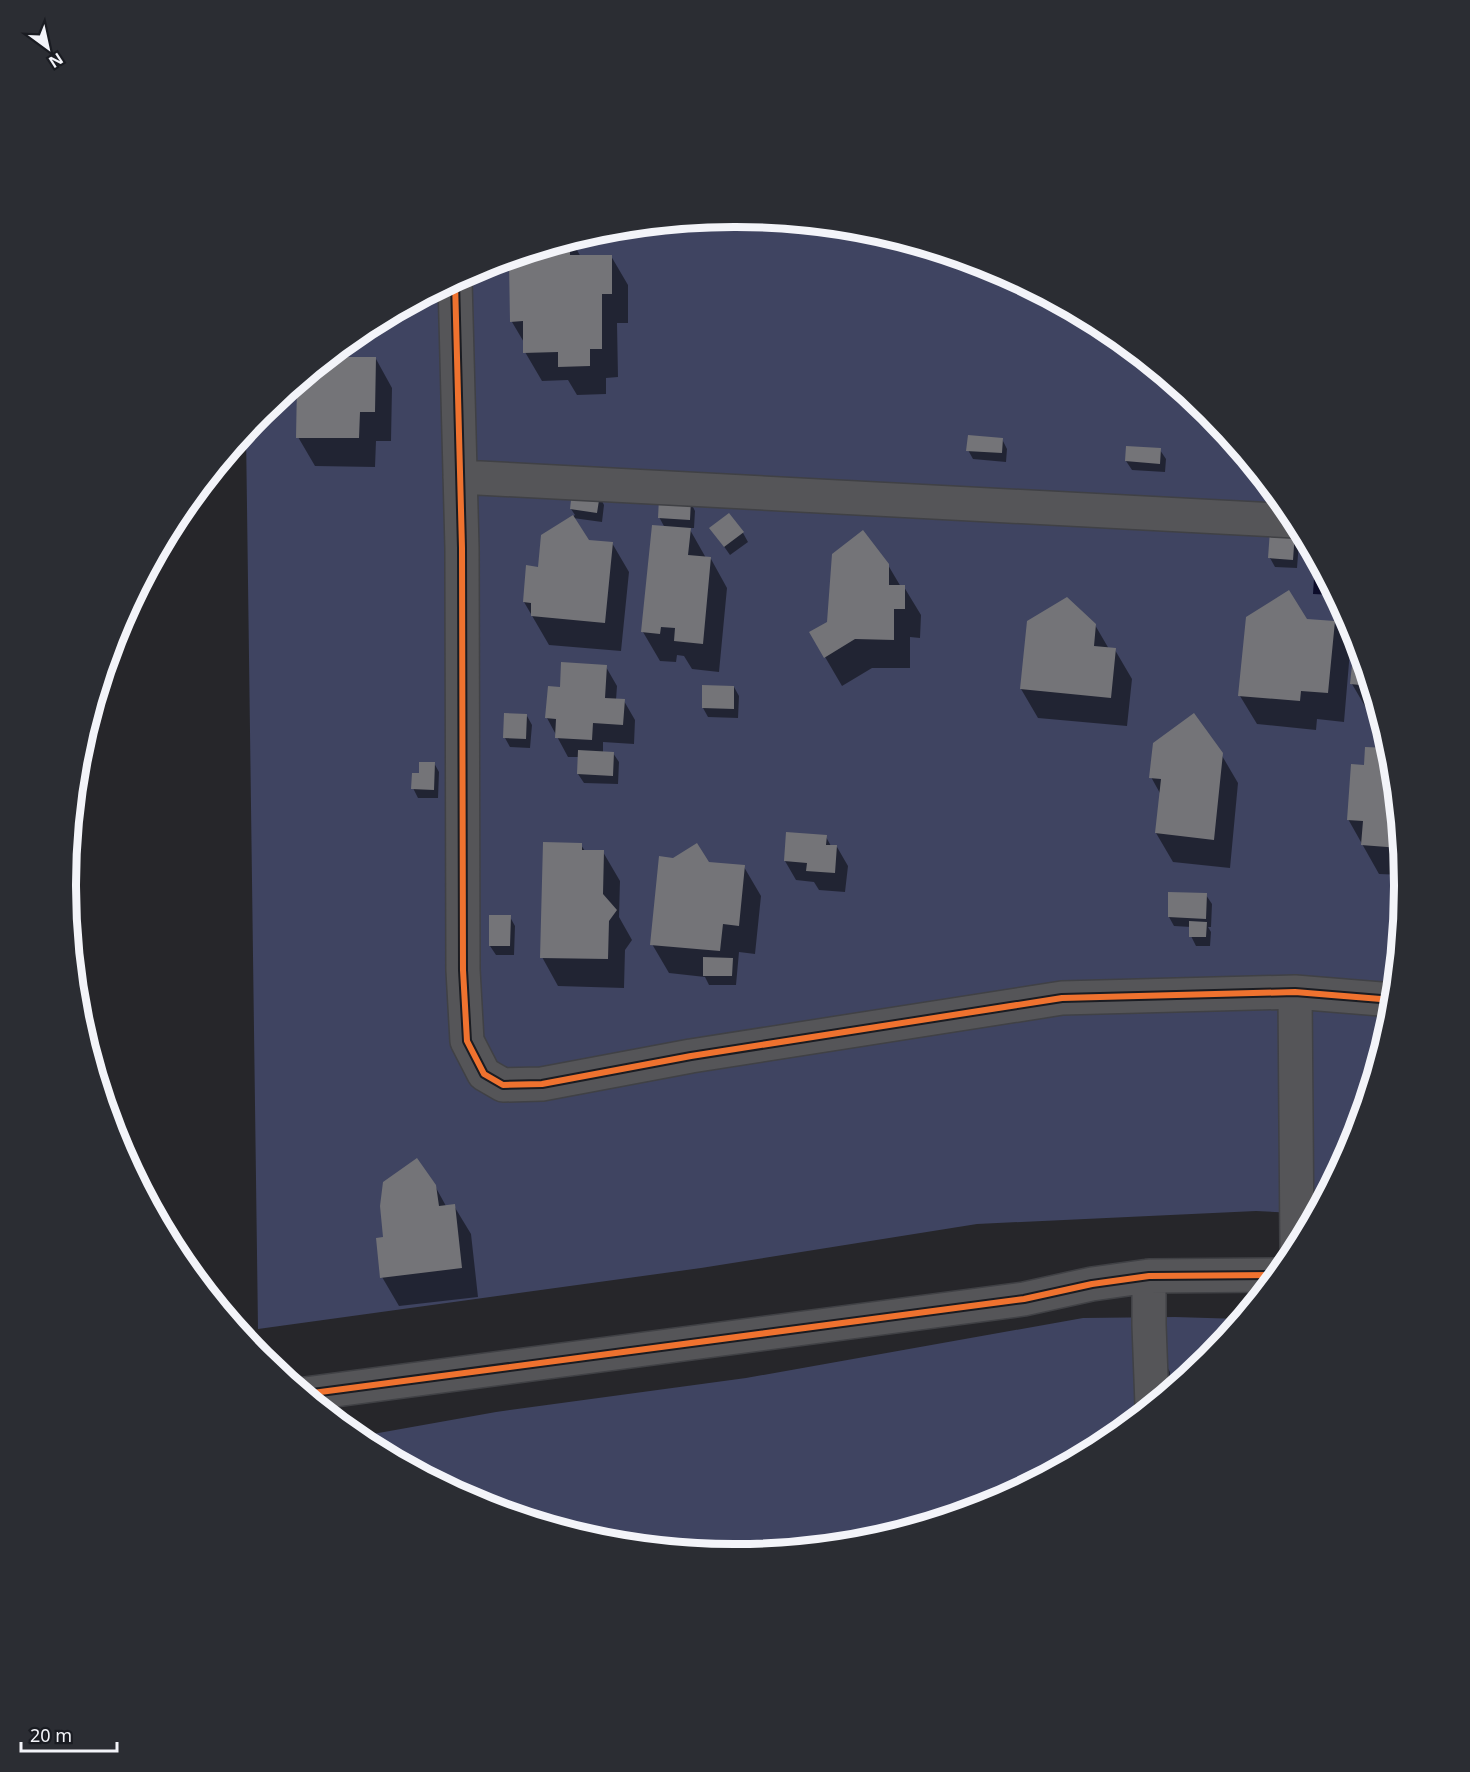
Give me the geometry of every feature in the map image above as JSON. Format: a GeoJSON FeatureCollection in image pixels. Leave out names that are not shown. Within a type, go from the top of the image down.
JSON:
{"type":"FeatureCollection","features":[{"type":"Feature","properties":{"kind":"street"},"geometry":{"type":"LineString","coordinates":[[455,290],[462,548],[463,970],[467,1041],[484,1074],[503,1085],[542,1084],[692,1056],[1062,998],[1295,992],[1383,999]]}},
{"type":"Feature","properties":{"kind":"street"},"geometry":{"type":"LineString","coordinates":[[460,477],[1283,520]]}},
{"type":"Feature","properties":{"kind":"street"},"geometry":{"type":"LineString","coordinates":[[1295,992],[1297,1229]]}},
{"type":"Feature","properties":{"kind":"street"},"geometry":{"type":"LineString","coordinates":[[315,1393],[1024,1299],[1092,1284],[1149,1276],[1266,1275]]}},
{"type":"Feature","properties":{"kind":"street"},"geometry":{"type":"LineString","coordinates":[[1149,1276],[1152,1395]]}},
{"type":"Feature","properties":{"kind":"shaded area"},"geometry":{"type":"Polygon","coordinates":[[[735,227],[821,233],[863,240],[947,262],[987,278],[1026,295],[1101,338],[1169,391],[1201,420],[1230,452],[1283,520],[1326,595],[1359,674],[1381,758],[1388,800],[1394,886],[1388,972],[1381,1014],[1359,1098],[1326,1177],[1306,1214],[1256,1211],[977,1224],[701,1268],[258,1329],[246,445],[269,420],[301,391],[369,338],[444,295],[483,278],[523,262],[607,240],[649,233],[735,227]]]}},
{"type":"Feature","properties":{"kind":"shaded area"},"geometry":{"type":"Polygon","coordinates":[[[1314,574],[1326,595],[1313,594],[1314,574]]]}},
{"type":"Feature","properties":{"kind":"shaded area"},"geometry":{"type":"Polygon","coordinates":[[[1083,1318],[1231,1319],[1201,1352],[1136,1408],[1101,1434],[1026,1477],[947,1510],[863,1532],[821,1539],[778,1543],[692,1543],[607,1532],[523,1510],[483,1494],[444,1477],[370,1435],[496,1412],[746,1378],[1083,1318]]]}},
{"type":"Feature","properties":{"kind":"building"},"geometry":{"type":"Polygon","coordinates":[[[570,249],[570,255],[612,255],[612,294],[602,294],[602,349],[590,349],[590,366],[558,367],[558,352],[523,353],[523,321],[510,322],[509,268],[570,249]]]}},
{"type":"Feature","properties":{"kind":"building"},"geometry":{"type":"Polygon","coordinates":[[[345,356],[376,357],[375,412],[360,412],[359,438],[296,438],[297,395],[345,356]]]}},
{"type":"Feature","properties":{"kind":"building"},"geometry":{"type":"Polygon","coordinates":[[[968,435],[1003,438],[1002,453],[966,451],[968,435]]]}},
{"type":"Feature","properties":{"kind":"building"},"geometry":{"type":"Polygon","coordinates":[[[1126,446],[1161,448],[1160,464],[1125,461],[1126,446]]]}},
{"type":"Feature","properties":{"kind":"building"},"geometry":{"type":"Polygon","coordinates":[[[572,491],[600,494],[597,513],[570,509],[572,491]]]}},
{"type":"Feature","properties":{"kind":"building"},"geometry":{"type":"Polygon","coordinates":[[[659,498],[691,500],[690,520],[658,518],[659,498]]]}},
{"type":"Feature","properties":{"kind":"building"},"geometry":{"type":"Polygon","coordinates":[[[729,513],[744,532],[724,547],[709,528],[729,513]]]}},
{"type":"Feature","properties":{"kind":"building"},"geometry":{"type":"Polygon","coordinates":[[[573,515],[589,540],[613,542],[605,623],[531,616],[531,603],[523,602],[526,565],[538,567],[541,535],[573,515]]]}},
{"type":"Feature","properties":{"kind":"building"},"geometry":{"type":"Polygon","coordinates":[[[652,525],[691,528],[688,555],[711,557],[703,644],[674,641],[675,628],[661,627],[660,634],[641,632],[652,525]]]}},
{"type":"Feature","properties":{"kind":"building"},"geometry":{"type":"Polygon","coordinates":[[[863,530],[889,564],[889,585],[905,585],[905,609],[894,609],[894,640],[855,639],[824,658],[809,632],[827,622],[832,554],[863,530]]]}},
{"type":"Feature","properties":{"kind":"building"},"geometry":{"type":"Polygon","coordinates":[[[1270,530],[1290,532],[1294,539],[1293,560],[1268,558],[1270,530]]]}},
{"type":"Feature","properties":{"kind":"building"},"geometry":{"type":"Polygon","coordinates":[[[1289,590],[1307,619],[1335,621],[1328,693],[1301,691],[1300,701],[1238,696],[1246,617],[1289,590]]]}},
{"type":"Feature","properties":{"kind":"building"},"geometry":{"type":"Polygon","coordinates":[[[1067,597],[1096,624],[1094,646],[1116,648],[1111,698],[1020,689],[1027,621],[1067,597]]]}},
{"type":"Feature","properties":{"kind":"building"},"geometry":{"type":"Polygon","coordinates":[[[1353,658],[1362,685],[1350,684],[1353,658]]]}},
{"type":"Feature","properties":{"kind":"building"},"geometry":{"type":"Polygon","coordinates":[[[561,662],[607,665],[605,698],[625,699],[623,725],[593,723],[592,740],[555,738],[556,719],[545,718],[548,686],[560,687],[561,662]]]}},
{"type":"Feature","properties":{"kind":"building"},"geometry":{"type":"Polygon","coordinates":[[[702,685],[734,686],[734,709],[702,708],[702,685]]]}},
{"type":"Feature","properties":{"kind":"building"},"geometry":{"type":"Polygon","coordinates":[[[504,713],[527,714],[526,739],[503,738],[504,713]]]}},
{"type":"Feature","properties":{"kind":"building"},"geometry":{"type":"Polygon","coordinates":[[[1194,713],[1223,753],[1214,840],[1155,833],[1161,779],[1149,778],[1153,743],[1194,713]]]}},
{"type":"Feature","properties":{"kind":"building"},"geometry":{"type":"Polygon","coordinates":[[[1365,747],[1379,748],[1388,800],[1392,847],[1361,845],[1363,821],[1347,820],[1351,764],[1364,765],[1365,747]]]}},
{"type":"Feature","properties":{"kind":"building"},"geometry":{"type":"Polygon","coordinates":[[[578,750],[614,752],[613,776],[577,774],[578,750]]]}},
{"type":"Feature","properties":{"kind":"building"},"geometry":{"type":"Polygon","coordinates":[[[419,762],[435,762],[434,790],[411,789],[412,773],[419,773],[419,762]]]}},
{"type":"Feature","properties":{"kind":"building"},"geometry":{"type":"Polygon","coordinates":[[[786,832],[827,835],[826,845],[837,845],[835,873],[806,871],[807,863],[784,861],[786,832]]]}},
{"type":"Feature","properties":{"kind":"building"},"geometry":{"type":"Polygon","coordinates":[[[543,842],[582,843],[582,850],[604,850],[603,894],[617,910],[609,921],[608,959],[540,958],[543,842]]]}},
{"type":"Feature","properties":{"kind":"building"},"geometry":{"type":"Polygon","coordinates":[[[697,843],[709,862],[745,865],[739,926],[723,924],[720,951],[650,945],[659,856],[673,858],[697,843]]]}},
{"type":"Feature","properties":{"kind":"building"},"geometry":{"type":"Polygon","coordinates":[[[1168,892],[1207,893],[1206,919],[1168,917],[1168,892]]]}},
{"type":"Feature","properties":{"kind":"building"},"geometry":{"type":"Polygon","coordinates":[[[489,915],[511,915],[510,946],[489,946],[489,915]]]}},
{"type":"Feature","properties":{"kind":"building"},"geometry":{"type":"Polygon","coordinates":[[[1189,921],[1207,922],[1206,937],[1189,937],[1189,921]]]}},
{"type":"Feature","properties":{"kind":"building"},"geometry":{"type":"Polygon","coordinates":[[[703,957],[733,958],[732,976],[703,976],[703,957]]]}},
{"type":"Feature","properties":{"kind":"building"},"geometry":{"type":"Polygon","coordinates":[[[417,1158],[436,1185],[439,1206],[455,1204],[462,1268],[380,1278],[376,1238],[383,1237],[380,1206],[383,1182],[417,1158]]]}},
{"type":"Feature","properties":{"kind":"cycle path"},"geometry":{"type":"LineString","coordinates":[[455,290],[462,548],[463,970],[467,1041],[484,1074],[503,1085],[542,1084],[691,1056],[1062,998],[1295,992],[1383,999]]}},
{"type":"Feature","properties":{"kind":"cycle path"},"geometry":{"type":"LineString","coordinates":[[315,1393],[1024,1299],[1092,1284],[1149,1276],[1266,1275]]}}]}
